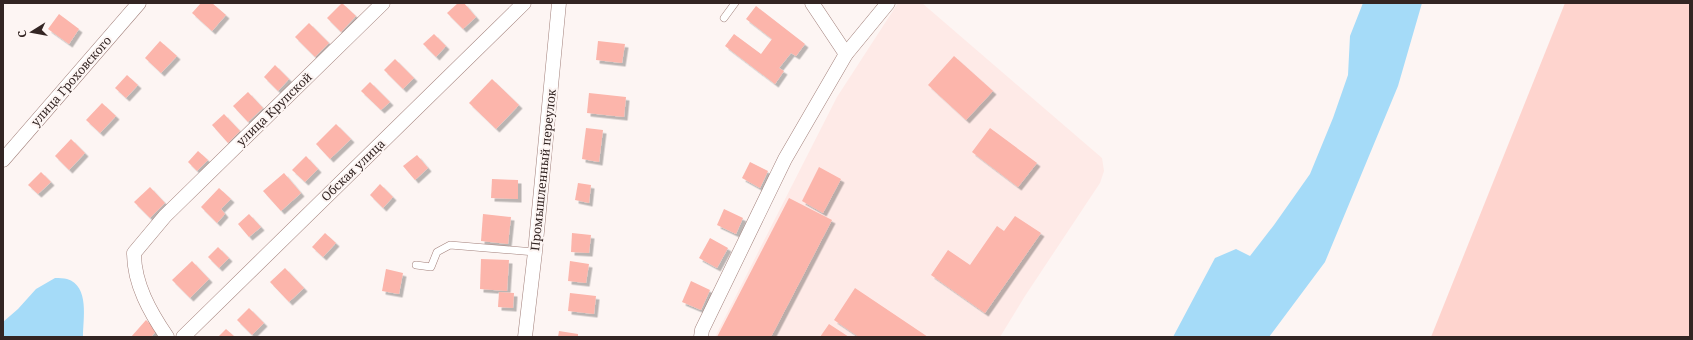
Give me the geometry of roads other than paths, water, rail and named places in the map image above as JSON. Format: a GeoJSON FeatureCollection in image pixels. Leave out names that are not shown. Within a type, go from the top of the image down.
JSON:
{"type":"FeatureCollection","features":[{"type":"Feature","properties":{"kind":"street","name":"улица Гроховского"},"geometry":{"type":"LineString","coordinates":[[3,160],[139,3]]}},
{"type":"Feature","properties":{"kind":"street","name":"улица Крупской"},"geometry":{"type":"LineString","coordinates":[[167,337],[153,316],[142,292],[134,264],[134,253],[165,216],[383,3]]}},
{"type":"Feature","properties":{"kind":"street","name":"Обская улица"},"geometry":{"type":"LineString","coordinates":[[183,337],[524,3]]}},
{"type":"Feature","properties":{"kind":"street","name":"Промышленный переулок"},"geometry":{"type":"LineString","coordinates":[[525,337],[535,252],[559,3]]}},
{"type":"Feature","properties":{"kind":"street"},"geometry":{"type":"LineString","coordinates":[[812,3],[846,54]]}},
{"type":"Feature","properties":{"kind":"street"},"geometry":{"type":"LineString","coordinates":[[701,337],[702,330],[785,159],[846,54],[888,3]]}},
{"type":"Feature","properties":{"kind":"lane"},"geometry":{"type":"LineString","coordinates":[[724,18],[735,3]]}},
{"type":"Feature","properties":{"kind":"lane"},"geometry":{"type":"LineString","coordinates":[[416,265],[431,267],[437,252],[450,245],[535,252]]}},
{"type":"Feature","properties":{"kind":"water"},"geometry":{"type":"Polygon","coordinates":[[[1363,3],[1422,3],[1398,86],[1325,262],[1269,337],[1173,337],[1215,258],[1236,249],[1250,256],[1310,174],[1333,118],[1348,75],[1350,36],[1363,3]]]}},
{"type":"Feature","properties":{"kind":"water"},"geometry":{"type":"Polygon","coordinates":[[[55,278],[67,279],[79,288],[84,304],[83,337],[3,337],[3,322],[18,309],[36,289],[55,278]]]}}]}
